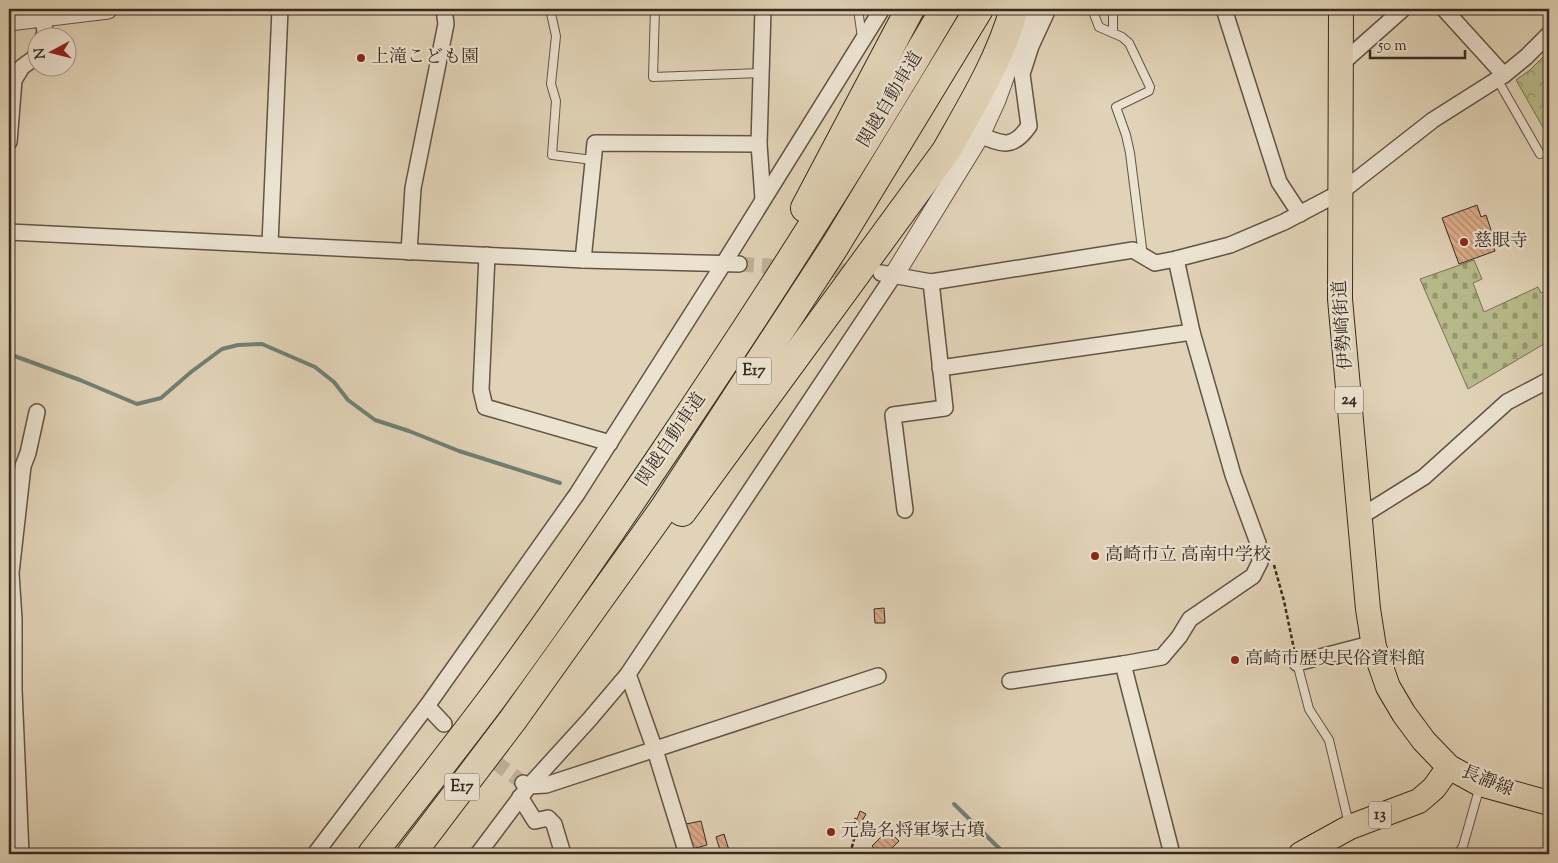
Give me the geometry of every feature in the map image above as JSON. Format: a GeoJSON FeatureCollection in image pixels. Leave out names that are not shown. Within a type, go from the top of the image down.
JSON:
{"type":"FeatureCollection","features":[{"type":"Feature","properties":{"kind":"highway"},"geometry":{"type":"LineString","coordinates":[[709,386],[910,9]]}},
{"type":"Feature","properties":{"kind":"highway","name":"関越自動車道"},"geometry":{"type":"LineString","coordinates":[[372,854],[486,707],[593,558],[809,233],[945,9]]}},
{"type":"Feature","properties":{"kind":"highway","name":"関越自動車道"},"geometry":{"type":"LineString","coordinates":[[411,854],[512,721],[665,506],[835,246],[979,9]]}},
{"type":"Feature","properties":{"kind":"highway"},"geometry":{"type":"LineString","coordinates":[[512,721],[632,580],[946,150],[996,59],[1009,28],[1014,9]]}},
{"type":"Feature","properties":{"kind":"main road","name":"伊勢崎街道"},"geometry":{"type":"LineString","coordinates":[[1341,9],[1340,298],[1368,609],[1374,643],[1388,687],[1404,714],[1424,741],[1449,767]]}},
{"type":"Feature","properties":{"kind":"main road","name":"長瀞線"},"geometry":{"type":"LineString","coordinates":[[1301,854],[1350,827],[1419,801],[1434,788],[1449,767],[1480,784],[1547,797]]}},
{"type":"Feature","properties":{"kind":"street"},"geometry":{"type":"LineString","coordinates":[[9,21],[43,13],[108,9]]}},
{"type":"Feature","properties":{"kind":"street"},"geometry":{"type":"LineString","coordinates":[[270,244],[280,9]]}},
{"type":"Feature","properties":{"kind":"street"},"geometry":{"type":"LineString","coordinates":[[409,252],[413,188],[446,24],[444,9]]}},
{"type":"Feature","properties":{"kind":"street"},"geometry":{"type":"LineString","coordinates":[[763,9],[759,144],[763,199]]}},
{"type":"Feature","properties":{"kind":"street"},"geometry":{"type":"LineString","coordinates":[[315,854],[427,706],[577,494],[731,264],[763,199],[882,9]]}},
{"type":"Feature","properties":{"kind":"street"},"geometry":{"type":"LineString","coordinates":[[478,854],[524,788],[589,720],[628,674],[887,274],[980,135],[1032,9]]}},
{"type":"Feature","properties":{"kind":"street"},"geometry":{"type":"LineString","coordinates":[[980,135],[999,143],[1009,142],[1017,140],[1029,126],[1022,74],[1031,46],[1048,9]]}},
{"type":"Feature","properties":{"kind":"street"},"geometry":{"type":"LineString","coordinates":[[1224,9],[1279,182],[1300,214]]}},
{"type":"Feature","properties":{"kind":"street"},"geometry":{"type":"LineString","coordinates":[[1340,65],[1403,9]]}},
{"type":"Feature","properties":{"kind":"street"},"geometry":{"type":"LineString","coordinates":[[1444,9],[1500,77]]}},
{"type":"Feature","properties":{"kind":"street"},"geometry":{"type":"LineString","coordinates":[[43,13],[45,28]]}},
{"type":"Feature","properties":{"kind":"street"},"geometry":{"type":"LineString","coordinates":[[887,274],[930,282],[1134,250],[1155,263],[1230,245],[1284,222],[1341,192],[1433,120],[1500,77],[1526,57],[1549,34]]}},
{"type":"Feature","properties":{"kind":"street"},"geometry":{"type":"LineString","coordinates":[[9,142],[14,80],[28,63]]}},
{"type":"Feature","properties":{"kind":"street"},"geometry":{"type":"LineString","coordinates":[[583,260],[595,143],[759,144]]}},
{"type":"Feature","properties":{"kind":"street"},"geometry":{"type":"LineString","coordinates":[[9,232],[583,260],[731,264]]}},
{"type":"Feature","properties":{"kind":"street"},"geometry":{"type":"LineString","coordinates":[[487,255],[481,390],[485,408],[610,443]]}},
{"type":"Feature","properties":{"kind":"street"},"geometry":{"type":"LineString","coordinates":[[1010,681],[1162,657],[1179,637],[1190,619],[1253,576],[1260,562],[1258,543],[1234,475],[1192,332],[1176,259]]}},
{"type":"Feature","properties":{"kind":"street"},"geometry":{"type":"LineString","coordinates":[[905,510],[893,414],[945,408],[930,282]]}},
{"type":"Feature","properties":{"kind":"street"},"geometry":{"type":"LineString","coordinates":[[940,368],[1192,332]]}},
{"type":"Feature","properties":{"kind":"street"},"geometry":{"type":"LineString","coordinates":[[1360,517],[1424,477],[1507,402],[1549,380]]}},
{"type":"Feature","properties":{"kind":"street"},"geometry":{"type":"LineString","coordinates":[[21,854],[11,619],[11,573],[23,466],[28,453],[36,412]]}},
{"type":"Feature","properties":{"kind":"street"},"geometry":{"type":"LineString","coordinates":[[1297,663],[1374,643]]}},
{"type":"Feature","properties":{"kind":"street"},"geometry":{"type":"LineString","coordinates":[[1123,664],[1172,854]]}},
{"type":"Feature","properties":{"kind":"street"},"geometry":{"type":"LineString","coordinates":[[628,674],[655,750],[687,854]]}},
{"type":"Feature","properties":{"kind":"street"},"geometry":{"type":"LineString","coordinates":[[524,788],[541,787],[878,676]]}},
{"type":"Feature","properties":{"kind":"street"},"geometry":{"type":"LineString","coordinates":[[427,706],[444,724]]}},
{"type":"Feature","properties":{"kind":"street"},"geometry":{"type":"LineString","coordinates":[[524,788],[534,821],[548,818],[554,824],[563,854]]}},
{"type":"Feature","properties":{"kind":"lane"},"geometry":{"type":"LineString","coordinates":[[550,9],[556,36],[550,84],[556,101],[552,155],[593,160]]}},
{"type":"Feature","properties":{"kind":"lane"},"geometry":{"type":"LineString","coordinates":[[655,9],[653,76],[761,73]]}},
{"type":"Feature","properties":{"kind":"lane"},"geometry":{"type":"LineString","coordinates":[[858,9],[863,40]]}},
{"type":"Feature","properties":{"kind":"lane"},"geometry":{"type":"LineString","coordinates":[[1092,9],[1099,27],[1122,37],[1129,44],[1150,87],[1149,91],[1116,108],[1126,135],[1134,175],[1142,248],[1140,254]]}},
{"type":"Feature","properties":{"kind":"lane"},"geometry":{"type":"LineString","coordinates":[[1113,9],[1113,33]]}},
{"type":"Feature","properties":{"kind":"lane"},"geometry":{"type":"LineString","coordinates":[[1500,77],[1540,154]]}},
{"type":"Feature","properties":{"kind":"lane"},"geometry":{"type":"LineString","coordinates":[[1297,663],[1309,709],[1329,740],[1350,827]]}},
{"type":"Feature","properties":{"kind":"lane"},"geometry":{"type":"LineString","coordinates":[[1458,854],[1463,846],[1480,784]]}},
{"type":"Feature","properties":{"kind":"path"},"geometry":{"type":"LineString","coordinates":[[1278,577],[1297,663]]}},
{"type":"Feature","properties":{"kind":"path"},"geometry":{"type":"LineString","coordinates":[[850,854],[856,832]]}},
{"type":"Feature","properties":{"kind":"green space"},"geometry":{"type":"Polygon","coordinates":[[[1549,51],[1549,138],[1516,80],[1530,70],[1549,51]]]}},
{"type":"Feature","properties":{"kind":"green space"},"geometry":{"type":"Polygon","coordinates":[[[1474,260],[1482,279],[1473,283],[1484,312],[1538,287],[1541,293],[1549,289],[1549,341],[1468,389],[1420,279],[1474,260]]]}},
{"type":"Feature","properties":{"kind":"building"},"geometry":{"type":"Polygon","coordinates":[[[1477,205],[1481,217],[1486,215],[1493,236],[1490,237],[1495,251],[1459,264],[1442,218],[1477,205]]]}},
{"type":"Feature","properties":{"kind":"building"},"geometry":{"type":"Polygon","coordinates":[[[884,608],[885,623],[875,623],[874,609],[884,608]]]}},
{"type":"Feature","properties":{"kind":"building"},"geometry":{"type":"Polygon","coordinates":[[[860,811],[866,814],[862,821],[864,822],[861,829],[851,825],[855,818],[857,819],[860,811]]]}},
{"type":"Feature","properties":{"kind":"building"},"geometry":{"type":"Polygon","coordinates":[[[701,821],[707,845],[692,849],[686,824],[701,821]]]}},
{"type":"Feature","properties":{"kind":"building"},"geometry":{"type":"Polygon","coordinates":[[[890,832],[899,841],[886,854],[880,854],[872,846],[883,835],[885,837],[890,832]]]}},
{"type":"Feature","properties":{"kind":"building"},"geometry":{"type":"Polygon","coordinates":[[[724,834],[729,850],[721,853],[716,837],[724,834]]]}},
{"type":"Feature","properties":{"kind":"building"},"geometry":{"type":"Polygon","coordinates":[[[869,849],[877,854],[865,854],[869,849]]]}},
{"type":"Feature","properties":{"kind":"waterway"},"geometry":{"type":"LineString","coordinates":[[9,354],[80,380],[137,404],[161,398],[222,349],[238,345],[262,344],[315,367],[334,382],[348,400],[375,420],[459,451],[560,483]]}},
{"type":"Feature","properties":{"kind":"waterway"},"geometry":{"type":"LineString","coordinates":[[954,804],[1005,854]]}},
{"type":"Feature","properties":{"kind":"tunnel"},"geometry":{"type":"LineString","coordinates":[[739,264],[862,272]]}},
{"type":"Feature","properties":{"kind":"tunnel"},"geometry":{"type":"LineString","coordinates":[[457,734],[522,782]]}},
{"type":"Feature","properties":{"kind":"place","name":"上滝こども園"},"geometry":{"type":"Point","coordinates":[361,58]}},
{"type":"Feature","properties":{"kind":"place","name":"慈眼寺"},"geometry":{"type":"Point","coordinates":[1464,242]}},
{"type":"Feature","properties":{"kind":"place","name":"高崎市立 高南中学校"},"geometry":{"type":"Point","coordinates":[1095,556]}},
{"type":"Feature","properties":{"kind":"place","name":"高崎市歴史民俗資料館"},"geometry":{"type":"Point","coordinates":[1235,660]}},
{"type":"Feature","properties":{"kind":"place","name":"元島名将軍塚古墳"},"geometry":{"type":"Point","coordinates":[831,832]}}]}
